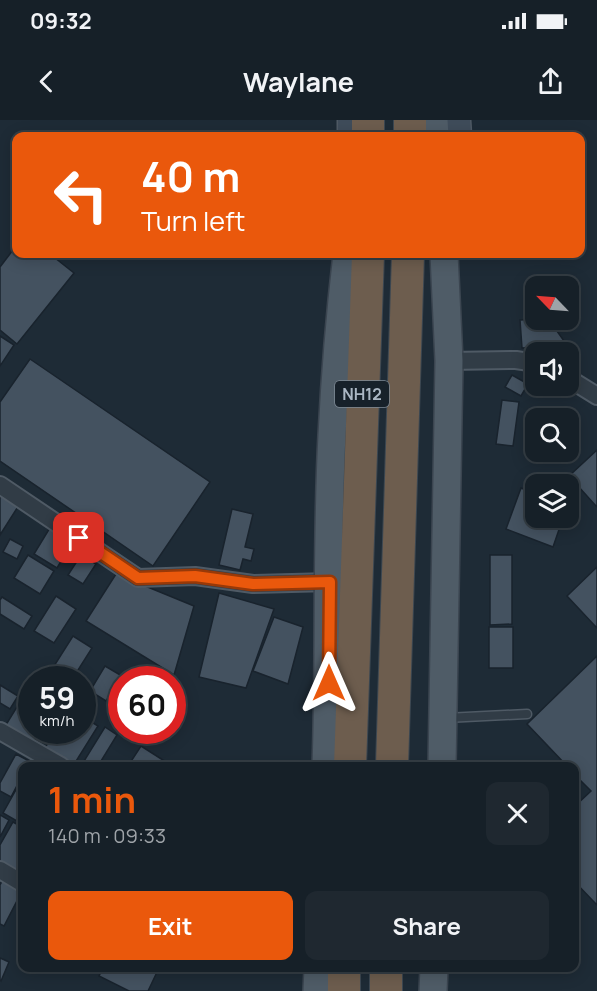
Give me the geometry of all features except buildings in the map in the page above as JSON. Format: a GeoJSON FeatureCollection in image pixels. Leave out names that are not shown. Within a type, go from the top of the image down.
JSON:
{"type":"FeatureCollection","features":[{"type":"Feature","properties":{"kind":"highway","name":"NH12"},"geometry":{"type":"LineString","coordinates":[[350,762],[368,258]]}},
{"type":"Feature","properties":{"kind":"highway","name":"NH12"},"geometry":{"type":"LineString","coordinates":[[392,762],[408,258]]}},
{"type":"Feature","properties":{"kind":"highway"},"geometry":{"type":"LineString","coordinates":[[344,972],[344,991]]}},
{"type":"Feature","properties":{"kind":"highway"},"geometry":{"type":"LineString","coordinates":[[386,972],[386,991]]}},
{"type":"Feature","properties":{"kind":"main road"},"geometry":{"type":"LineString","coordinates":[[326,762],[332,425],[337,342],[347,258]]}},
{"type":"Feature","properties":{"kind":"main road"},"geometry":{"type":"LineString","coordinates":[[442,762],[449,361],[444,258]]}},
{"type":"Feature","properties":{"kind":"main road"},"geometry":{"type":"LineString","coordinates":[[317,991],[318,972]]}},
{"type":"Feature","properties":{"kind":"main road"},"geometry":{"type":"LineString","coordinates":[[433,991],[434,972]]}},
{"type":"Feature","properties":{"kind":"street"},"geometry":{"type":"LineString","coordinates":[[447,304],[451,258]]}},
{"type":"Feature","properties":{"kind":"street"},"geometry":{"type":"LineString","coordinates":[[449,361],[525,361]]}},
{"type":"Feature","properties":{"kind":"street"},"geometry":{"type":"LineString","coordinates":[[579,385],[597,396]]}},
{"type":"Feature","properties":{"kind":"street"},"geometry":{"type":"LineString","coordinates":[[0,484],[138,578],[195,576],[253,584],[330,582]]}},
{"type":"Feature","properties":{"kind":"street"},"geometry":{"type":"LineString","coordinates":[[0,731],[54,762]]}},
{"type":"Feature","properties":{"kind":"street"},"geometry":{"type":"LineString","coordinates":[[0,870],[18,881]]}},
{"type":"Feature","properties":{"kind":"lane"},"geometry":{"type":"LineString","coordinates":[[443,718],[527,714]]}},
{"type":"Feature","properties":{"kind":"route"},"geometry":{"type":"LineString","coordinates":[[79,538],[138,578],[195,576],[253,584],[330,582],[329,683]]}}]}
